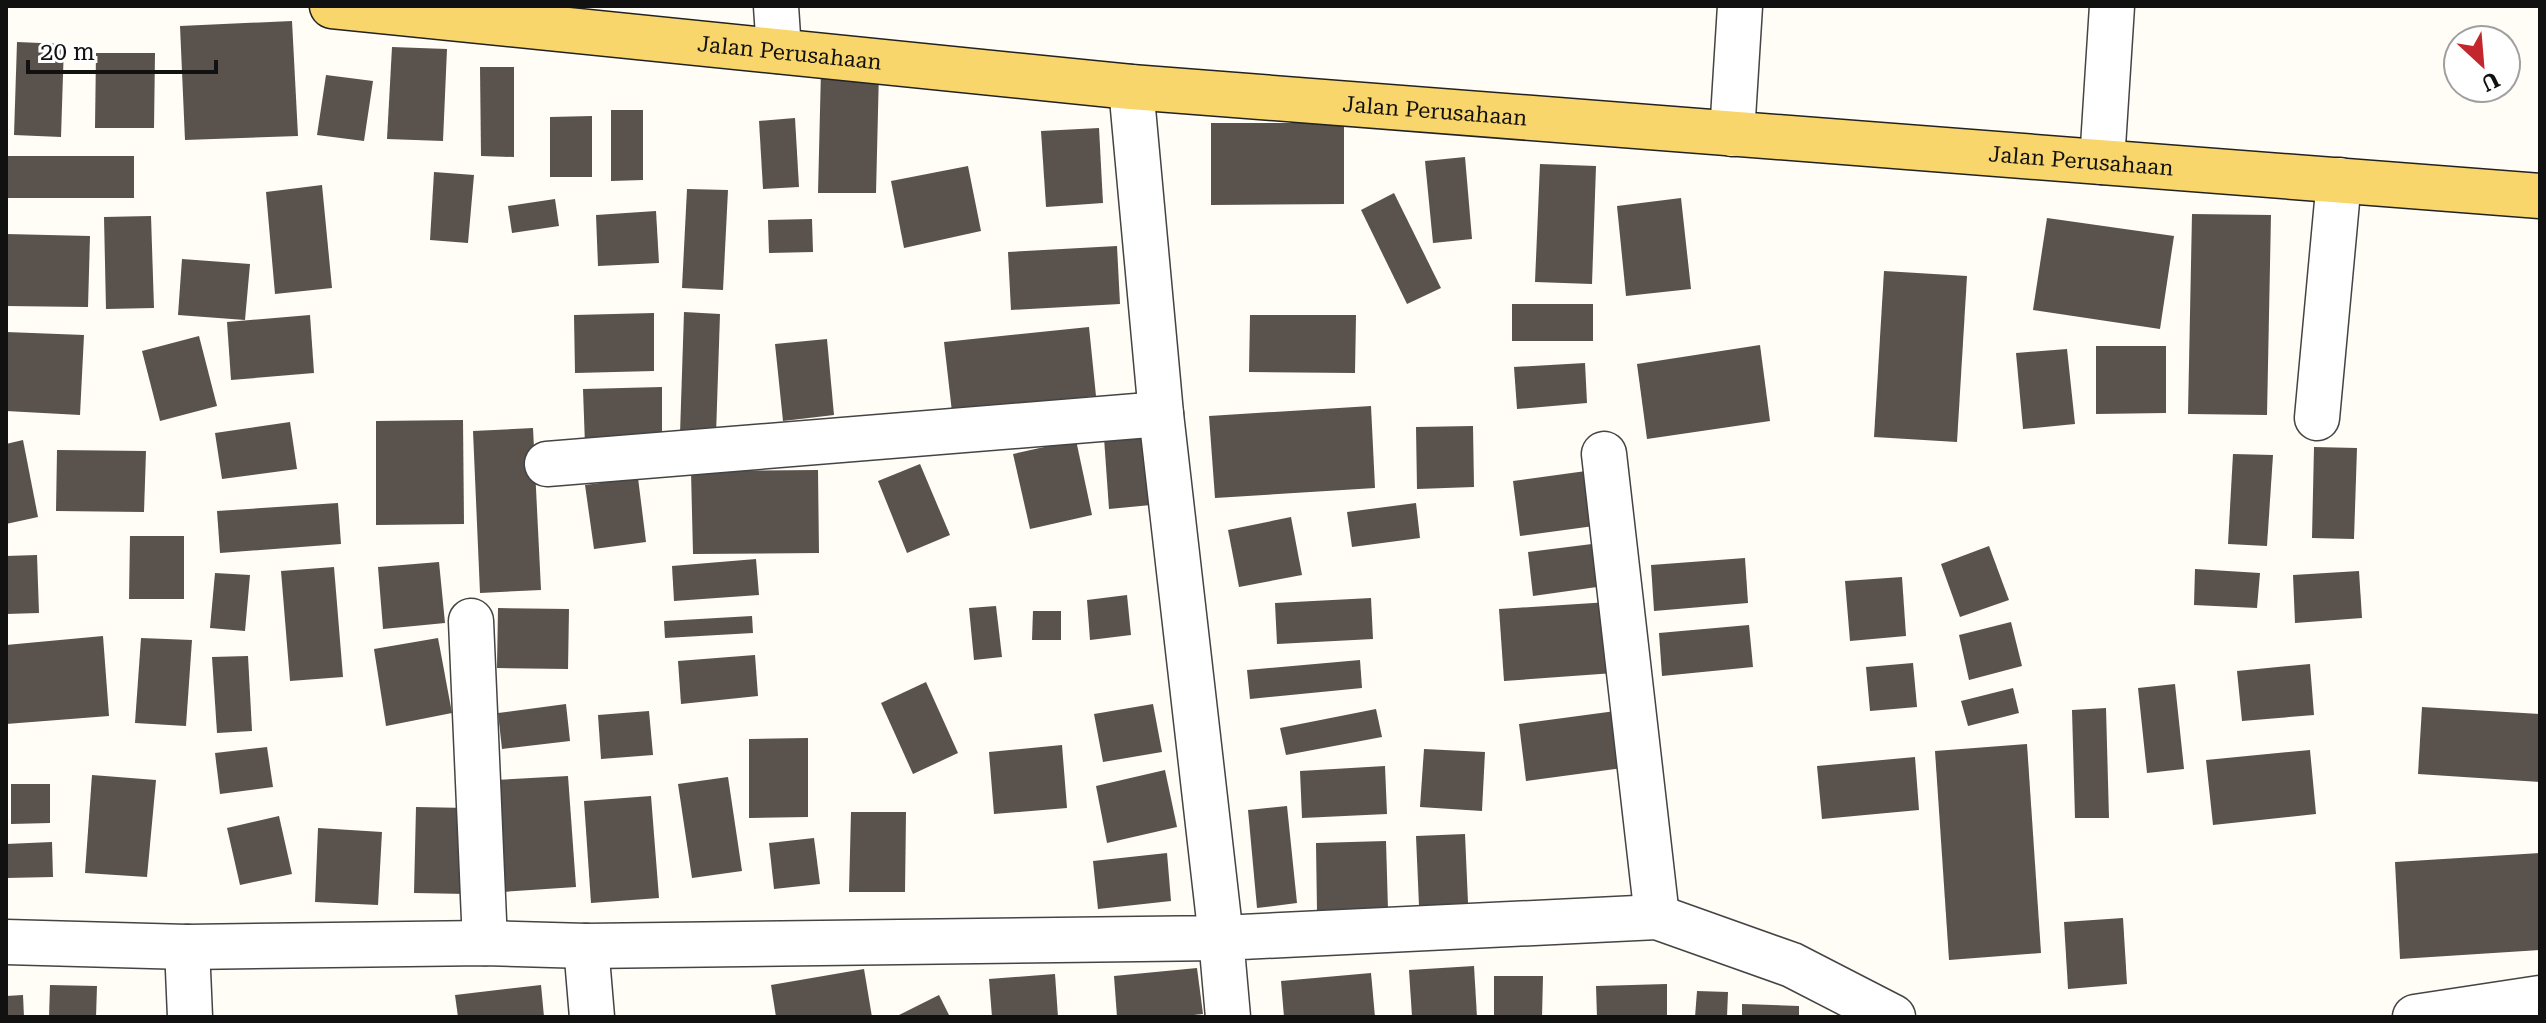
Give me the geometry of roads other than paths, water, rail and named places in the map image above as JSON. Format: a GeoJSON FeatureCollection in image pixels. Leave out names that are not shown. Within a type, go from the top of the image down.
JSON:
{"type":"FeatureCollection","features":[{"type":"Feature","properties":{"kind":"main road","name":"Jalan Perusahaan"},"geometry":{"type":"LineString","coordinates":[[332,6],[1131,87],[2540,196]]}},
{"type":"Feature","properties":{"kind":"street"},"geometry":{"type":"LineString","coordinates":[[776,6],[779,51]]}},
{"type":"Feature","properties":{"kind":"street"},"geometry":{"type":"LineString","coordinates":[[1732,134],[1740,6]]}},
{"type":"Feature","properties":{"kind":"street"},"geometry":{"type":"LineString","coordinates":[[2102,162],[2112,6]]}},
{"type":"Feature","properties":{"kind":"street"},"geometry":{"type":"LineString","coordinates":[[1131,87],[1161,414],[1228,1017]]}},
{"type":"Feature","properties":{"kind":"street"},"geometry":{"type":"LineString","coordinates":[[2317,418],[2339,180]]}},
{"type":"Feature","properties":{"kind":"street"},"geometry":{"type":"LineString","coordinates":[[547,464],[1161,414]]}},
{"type":"Feature","properties":{"kind":"street"},"geometry":{"type":"LineString","coordinates":[[1604,454],[1657,917]]}},
{"type":"Feature","properties":{"kind":"street"},"geometry":{"type":"LineString","coordinates":[[471,621],[485,943]]}},
{"type":"Feature","properties":{"kind":"street"},"geometry":{"type":"LineString","coordinates":[[6,942],[187,947],[485,943],[586,946],[1221,938],[1657,917],[1792,965],[1893,1017]]}},
{"type":"Feature","properties":{"kind":"street"},"geometry":{"type":"LineString","coordinates":[[586,946],[592,1017]]}},
{"type":"Feature","properties":{"kind":"street"},"geometry":{"type":"LineString","coordinates":[[187,947],[190,1017]]}},
{"type":"Feature","properties":{"kind":"street"},"geometry":{"type":"LineString","coordinates":[[2415,1017],[2540,998]]}}]}
